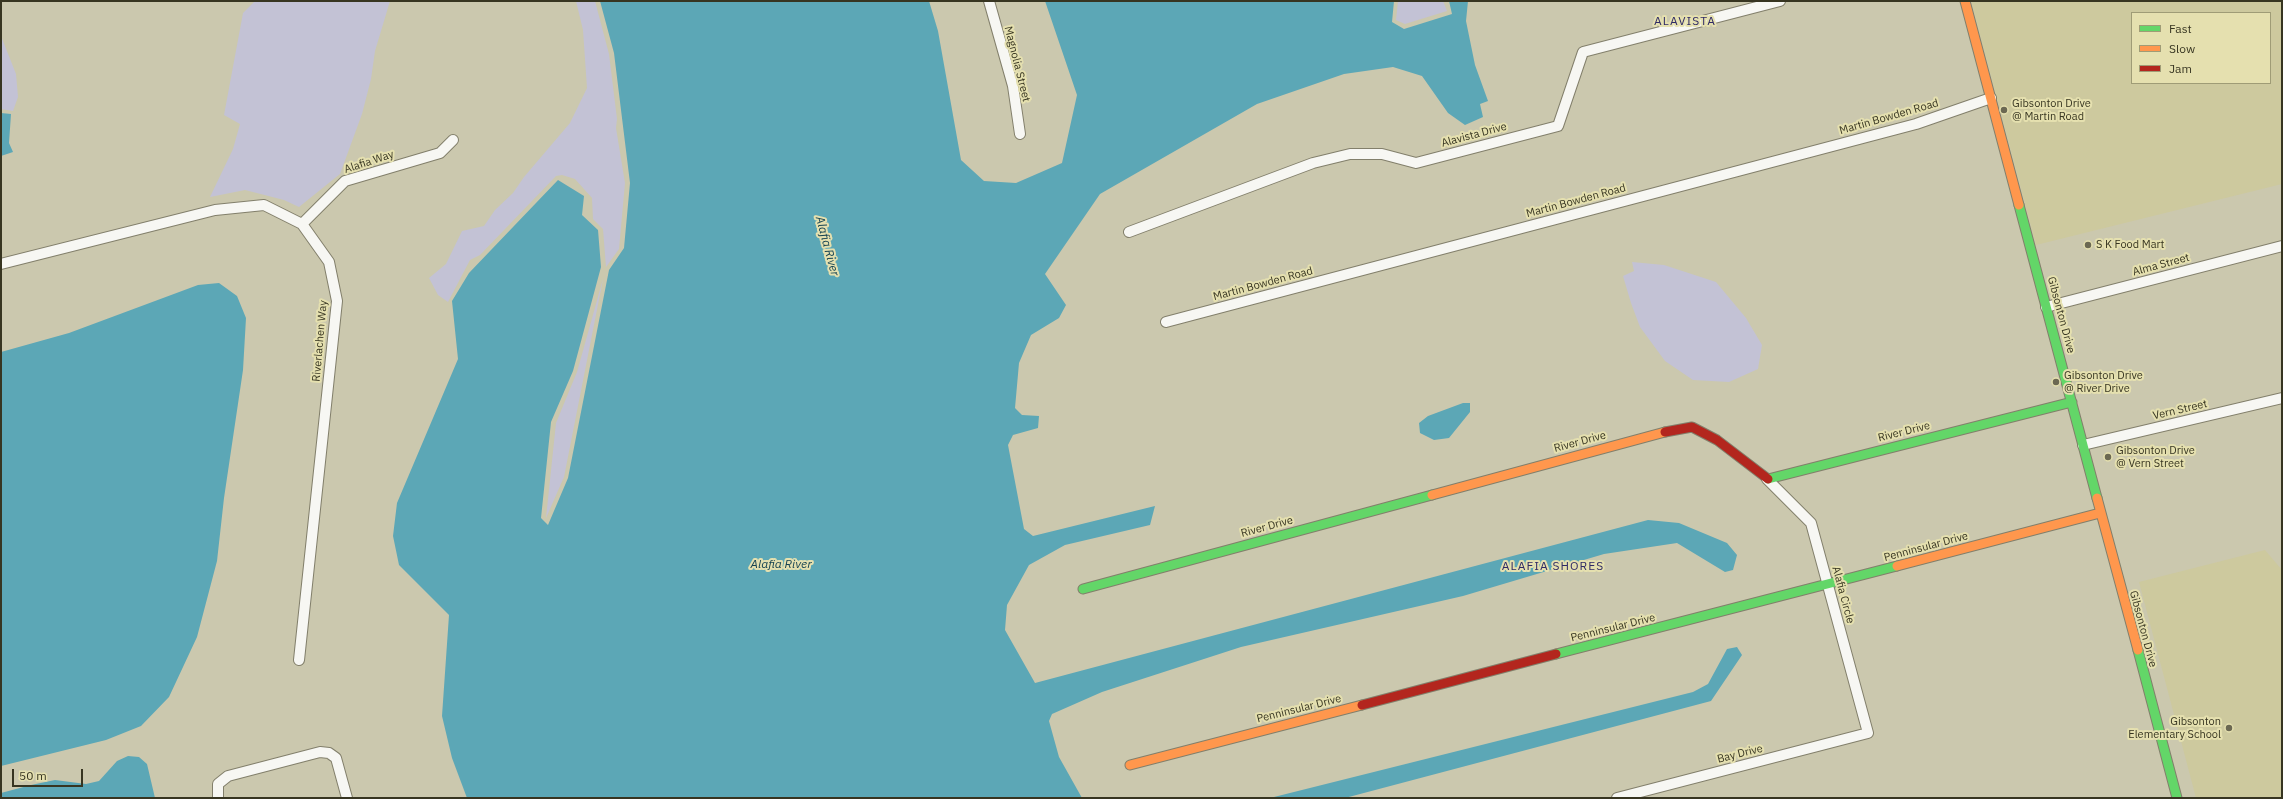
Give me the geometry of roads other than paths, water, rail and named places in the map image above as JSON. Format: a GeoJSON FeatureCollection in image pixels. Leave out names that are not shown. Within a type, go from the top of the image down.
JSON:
{"type":"FeatureCollection","features":[{"type":"Feature","properties":{"kind":"street","name":"Magnolia Street"},"geometry":{"type":"LineString","coordinates":[[989,1],[1013,86],[1020,134]]}},
{"type":"Feature","properties":{"kind":"street","name":"Alavista Drive"},"geometry":{"type":"LineString","coordinates":[[1129,232],[1313,163],[1350,154],[1382,154],[1416,163],[1558,126],[1583,52],[1780,1]]}},
{"type":"Feature","properties":{"kind":"street","name":"Gibsonton Drive"},"geometry":{"type":"LineString","coordinates":[[1965,1],[2177,798]]}},
{"type":"Feature","properties":{"kind":"street","name":"Martin Bowden Road"},"geometry":{"type":"LineString","coordinates":[[1166,322],[1908,126],[1991,98]]}},
{"type":"Feature","properties":{"kind":"street","name":"Alafia Way"},"geometry":{"type":"LineString","coordinates":[[302,224],[345,181],[440,153],[453,140]]}},
{"type":"Feature","properties":{"kind":"street","name":"Riverlachen Way"},"geometry":{"type":"LineString","coordinates":[[1,264],[215,210],[264,205],[302,224],[329,262],[337,301],[299,660]]}},
{"type":"Feature","properties":{"kind":"street","name":"Alma Street"},"geometry":{"type":"LineString","coordinates":[[2046,307],[2282,246]]}},
{"type":"Feature","properties":{"kind":"street","name":"Vern Street"},"geometry":{"type":"LineString","coordinates":[[2083,445],[2282,398]]}},
{"type":"Feature","properties":{"kind":"street","name":"River Drive"},"geometry":{"type":"LineString","coordinates":[[1083,589],[1692,426],[1717,440],[1766,479],[2072,402]]}},
{"type":"Feature","properties":{"kind":"street","name":"Alafia Circle"},"geometry":{"type":"LineString","coordinates":[[1766,479],[1811,522],[1868,733]]}},
{"type":"Feature","properties":{"kind":"street","name":"Penninsular Drive"},"geometry":{"type":"LineString","coordinates":[[1130,765],[1828,586],[2100,513]]}},
{"type":"Feature","properties":{"kind":"street","name":"Bay Drive"},"geometry":{"type":"LineString","coordinates":[[1617,798],[1868,733]]}},
{"type":"Feature","properties":{"kind":"street"},"geometry":{"type":"LineString","coordinates":[[218,798],[218,784],[228,776],[320,752],[329,753],[336,758],[347,798]]}},
{"type":"Feature","properties":{"kind":"water","name":"Alafia River"},"geometry":{"type":"Polygon","coordinates":[[[600,1],[929,1],[938,31],[961,160],[984,181],[1016,183],[1062,163],[1077,95],[1045,1],[1394,1],[1392,22],[1404,29],[1452,14],[1449,1],[1468,1],[1466,21],[1475,65],[1488,101],[1480,104],[1483,117],[1465,125],[1448,113],[1422,76],[1393,67],[1344,74],[1257,104],[1100,194],[1045,274],[1066,305],[1059,318],[1031,335],[1019,363],[1015,408],[1022,415],[1039,416],[1038,428],[1013,435],[1008,445],[1024,529],[1033,536],[1155,506],[1150,525],[1065,545],[1029,565],[1007,605],[1005,630],[1035,683],[1648,520],[1679,523],[1727,543],[1737,555],[1733,570],[1725,572],[1677,543],[1604,554],[1463,596],[1241,647],[1102,692],[1052,714],[1049,721],[1059,757],[1082,798],[467,798],[452,758],[442,716],[449,615],[399,565],[393,536],[397,503],[458,359],[452,301],[469,273],[558,180],[584,196],[582,215],[598,230],[601,267],[573,371],[551,422],[541,518],[548,525],[568,478],[609,270],[624,248],[630,183],[614,53],[600,1]]]}},
{"type":"Feature","properties":{"kind":"water"},"geometry":{"type":"Polygon","coordinates":[[[1,113],[11,114],[9,143],[13,152],[1,156],[1,113]]]}},
{"type":"Feature","properties":{"kind":"water"},"geometry":{"type":"Polygon","coordinates":[[[219,283],[237,296],[246,318],[243,370],[224,498],[217,561],[197,637],[169,697],[141,726],[106,740],[1,766],[1,352],[69,333],[198,285],[219,283]]]}},
{"type":"Feature","properties":{"kind":"water"},"geometry":{"type":"Polygon","coordinates":[[[1463,403],[1470,403],[1470,412],[1449,438],[1434,440],[1420,433],[1419,423],[1428,416],[1463,403]]]}},
{"type":"Feature","properties":{"kind":"water"},"geometry":{"type":"Polygon","coordinates":[[[1737,647],[1742,655],[1711,701],[1345,798],[1270,798],[1693,692],[1708,684],[1727,649],[1737,647]]]}},
{"type":"Feature","properties":{"kind":"water"},"geometry":{"type":"Polygon","coordinates":[[[128,756],[139,757],[147,764],[155,798],[1,798],[1,793],[55,780],[86,784],[99,781],[117,761],[128,756]]]}},
{"type":"Feature","properties":{"kind":"place","name":"Gibsonton Drive @ Martin Road"},"geometry":{"type":"Point","coordinates":[2004,110]}},
{"type":"Feature","properties":{"kind":"place","name":"S K Food Mart"},"geometry":{"type":"Point","coordinates":[2088,245]}},
{"type":"Feature","properties":{"kind":"place","name":"Gibsonton Drive @ River Drive"},"geometry":{"type":"Point","coordinates":[2056,382]}},
{"type":"Feature","properties":{"kind":"place","name":"Gibsonton Drive @ Vern Street"},"geometry":{"type":"Point","coordinates":[2108,457]}},
{"type":"Feature","properties":{"kind":"place","name":"Gibsonton Elementary School"},"geometry":{"type":"Point","coordinates":[2229,728]}},
{"type":"Feature","properties":{"kind":"district","name":"ALAVISTA"},"geometry":{"type":"Point","coordinates":[1685,22]}},
{"type":"Feature","properties":{"kind":"district","name":"ALAFIA SHORES"},"geometry":{"type":"Point","coordinates":[1553,567]}}]}
